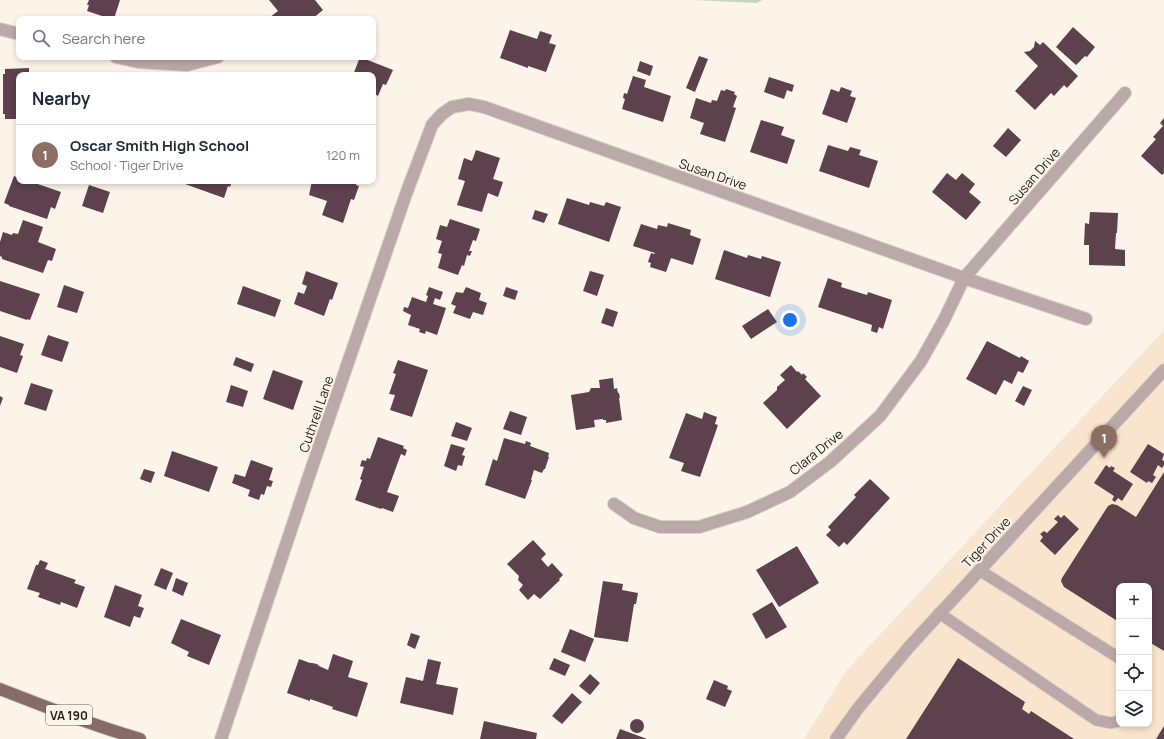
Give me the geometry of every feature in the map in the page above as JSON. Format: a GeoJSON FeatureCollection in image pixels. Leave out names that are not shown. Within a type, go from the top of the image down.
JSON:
{"type":"FeatureCollection","features":[{"type":"Feature","properties":{"kind":"main road","name":"VA 190"},"geometry":{"type":"LineString","coordinates":[[0,690],[99,726],[140,739]]}},
{"type":"Feature","properties":{"kind":"street"},"geometry":{"type":"LineString","coordinates":[[0,29],[16,33]]}},
{"type":"Feature","properties":{"kind":"street"},"geometry":{"type":"LineString","coordinates":[[129,60],[138,62],[187,65],[206,60]]}},
{"type":"Feature","properties":{"kind":"street","name":"Susan Drive"},"geometry":{"type":"LineString","coordinates":[[964,278],[1124,93]]}},
{"type":"Feature","properties":{"kind":"street","name":"Susan Drive"},"geometry":{"type":"LineString","coordinates":[[452,107],[469,104],[484,108],[964,278],[1086,319]]}},
{"type":"Feature","properties":{"kind":"street","name":"Cuthrell Lane"},"geometry":{"type":"LineString","coordinates":[[221,739],[310,473],[406,194],[432,125],[442,114],[452,107]]}},
{"type":"Feature","properties":{"kind":"street","name":"Clara Drive"},"geometry":{"type":"LineString","coordinates":[[614,504],[634,518],[660,527],[699,527],[747,512],[790,492],[830,462],[880,416],[921,361],[944,320],[964,278]]}},
{"type":"Feature","properties":{"kind":"street","name":"Tiger Drive"},"geometry":{"type":"LineString","coordinates":[[836,739],[859,707],[908,646],[1164,370]]}},
{"type":"Feature","properties":{"kind":"lane"},"geometry":{"type":"LineString","coordinates":[[979,570],[1116,656]]}},
{"type":"Feature","properties":{"kind":"lane"},"geometry":{"type":"LineString","coordinates":[[939,613],[1096,720],[1111,723],[1116,722]]}},
{"type":"Feature","properties":{"kind":"shaded area"},"geometry":{"type":"Polygon","coordinates":[[[1164,330],[1164,739],[804,739],[846,671],[1164,330]]]}},
{"type":"Feature","properties":{"kind":"green space"},"geometry":{"type":"Polygon","coordinates":[[[694,0],[762,0],[757,3],[694,0]]]}},
{"type":"Feature","properties":{"kind":"building"},"geometry":{"type":"Polygon","coordinates":[[[89,0],[120,0],[115,16],[102,16],[87,11],[89,5],[87,5],[89,0]]]}},
{"type":"Feature","properties":{"kind":"building"},"geometry":{"type":"Polygon","coordinates":[[[269,0],[315,0],[323,10],[316,16],[271,16],[278,11],[269,0]]]}},
{"type":"Feature","properties":{"kind":"building"},"geometry":{"type":"Polygon","coordinates":[[[1073,27],[1095,47],[1087,57],[1085,56],[1076,65],[1056,47],[1073,27]]]}},
{"type":"Feature","properties":{"kind":"building"},"geometry":{"type":"Polygon","coordinates":[[[510,30],[537,39],[540,31],[552,35],[549,43],[556,45],[546,72],[528,66],[528,68],[500,58],[510,30]]]}},
{"type":"Feature","properties":{"kind":"building"},"geometry":{"type":"Polygon","coordinates":[[[1035,41],[1040,45],[1043,42],[1078,76],[1067,88],[1064,85],[1054,96],[1051,93],[1035,110],[1015,91],[1038,66],[1024,52],[1030,51],[1034,47],[1035,41]]]}},
{"type":"Feature","properties":{"kind":"building"},"geometry":{"type":"Polygon","coordinates":[[[699,56],[708,59],[695,92],[686,88],[699,56]]]}},
{"type":"Feature","properties":{"kind":"building"},"geometry":{"type":"Polygon","coordinates":[[[359,60],[368,60],[393,70],[386,85],[383,84],[378,96],[376,95],[376,72],[354,72],[359,60]]]}},
{"type":"Feature","properties":{"kind":"building"},"geometry":{"type":"Polygon","coordinates":[[[640,61],[653,66],[650,76],[637,71],[640,61]]]}},
{"type":"Feature","properties":{"kind":"building"},"geometry":{"type":"Polygon","coordinates":[[[29,68],[29,72],[16,72],[16,119],[5,119],[5,114],[3,114],[3,74],[5,74],[5,69],[29,68]]]}},
{"type":"Feature","properties":{"kind":"building"},"geometry":{"type":"Polygon","coordinates":[[[633,76],[646,80],[644,87],[671,96],[663,122],[622,109],[625,99],[623,98],[624,93],[627,94],[633,76]]]}},
{"type":"Feature","properties":{"kind":"building"},"geometry":{"type":"Polygon","coordinates":[[[769,77],[794,85],[792,92],[787,90],[784,99],[764,92],[769,77]]]}},
{"type":"Feature","properties":{"kind":"building"},"geometry":{"type":"Polygon","coordinates":[[[841,87],[852,91],[850,96],[856,98],[847,123],[822,114],[831,89],[839,92],[841,87]]]}},
{"type":"Feature","properties":{"kind":"building"},"geometry":{"type":"Polygon","coordinates":[[[726,89],[735,92],[734,94],[737,96],[733,107],[736,108],[725,142],[700,134],[704,123],[690,118],[696,98],[711,103],[712,100],[717,101],[721,90],[725,91],[726,89]]]}},
{"type":"Feature","properties":{"kind":"building"},"geometry":{"type":"Polygon","coordinates":[[[1164,118],[1164,173],[1162,175],[1141,156],[1156,139],[1153,137],[1163,126],[1160,123],[1164,118]]]}},
{"type":"Feature","properties":{"kind":"building"},"geometry":{"type":"Polygon","coordinates":[[[761,120],[784,127],[781,135],[795,140],[787,164],[750,152],[761,120]]]}},
{"type":"Feature","properties":{"kind":"building"},"geometry":{"type":"Polygon","coordinates":[[[1008,128],[1021,140],[1006,157],[993,146],[1008,128]]]}},
{"type":"Feature","properties":{"kind":"building"},"geometry":{"type":"Polygon","coordinates":[[[828,145],[848,151],[850,147],[861,150],[859,155],[878,161],[869,188],[819,171],[828,145]]]}},
{"type":"Feature","properties":{"kind":"building"},"geometry":{"type":"Polygon","coordinates":[[[476,150],[500,158],[493,179],[503,182],[498,197],[488,193],[482,212],[457,205],[465,181],[458,179],[464,158],[472,161],[476,150]]]}},
{"type":"Feature","properties":{"kind":"building"},"geometry":{"type":"Polygon","coordinates":[[[947,173],[956,180],[962,173],[975,184],[969,192],[981,202],[966,220],[932,192],[947,173]]]}},
{"type":"Feature","properties":{"kind":"building"},"geometry":{"type":"Polygon","coordinates":[[[14,176],[16,177],[16,184],[38,184],[61,192],[55,209],[51,207],[47,219],[4,203],[14,176]]]}},
{"type":"Feature","properties":{"kind":"building"},"geometry":{"type":"Polygon","coordinates":[[[185,184],[231,184],[230,187],[228,186],[224,198],[185,184]]]}},
{"type":"Feature","properties":{"kind":"building"},"geometry":{"type":"Polygon","coordinates":[[[311,184],[356,184],[359,186],[354,200],[351,199],[343,223],[322,215],[327,201],[309,195],[311,184]]]}},
{"type":"Feature","properties":{"kind":"building"},"geometry":{"type":"Polygon","coordinates":[[[89,185],[110,192],[103,213],[82,206],[89,185]]]}},
{"type":"Feature","properties":{"kind":"building"},"geometry":{"type":"Polygon","coordinates":[[[567,198],[589,205],[590,202],[604,206],[606,202],[621,207],[609,242],[558,224],[567,198]]]}},
{"type":"Feature","properties":{"kind":"building"},"geometry":{"type":"Polygon","coordinates":[[[535,210],[548,214],[544,223],[532,219],[535,210]]]}},
{"type":"Feature","properties":{"kind":"building"},"geometry":{"type":"Polygon","coordinates":[[[1090,212],[1118,213],[1115,249],[1125,250],[1125,266],[1089,265],[1089,245],[1084,245],[1085,223],[1089,224],[1090,212]]]}},
{"type":"Feature","properties":{"kind":"building"},"geometry":{"type":"Polygon","coordinates":[[[450,219],[480,229],[476,241],[473,240],[469,251],[472,251],[470,256],[467,255],[464,266],[462,265],[458,275],[438,268],[442,254],[438,253],[442,241],[436,239],[440,225],[447,227],[450,219]]]}},
{"type":"Feature","properties":{"kind":"building"},"geometry":{"type":"Polygon","coordinates":[[[23,220],[43,227],[38,242],[56,249],[52,261],[48,260],[43,273],[2,259],[0,256],[0,242],[3,232],[12,235],[13,233],[18,234],[23,220]]]}},
{"type":"Feature","properties":{"kind":"building"},"geometry":{"type":"Polygon","coordinates":[[[668,223],[691,230],[690,235],[701,239],[693,265],[671,258],[666,272],[650,267],[651,263],[648,262],[651,253],[655,253],[633,246],[641,224],[657,229],[658,225],[667,227],[668,223]]]}},
{"type":"Feature","properties":{"kind":"building"},"geometry":{"type":"Polygon","coordinates":[[[724,250],[747,258],[748,255],[761,259],[762,256],[781,262],[770,297],[715,279],[724,250]]]}},
{"type":"Feature","properties":{"kind":"building"},"geometry":{"type":"Polygon","coordinates":[[[306,271],[338,283],[324,316],[294,304],[298,292],[304,294],[307,286],[302,284],[306,271]]]}},
{"type":"Feature","properties":{"kind":"building"},"geometry":{"type":"Polygon","coordinates":[[[590,271],[604,275],[597,296],[583,291],[590,271]]]}},
{"type":"Feature","properties":{"kind":"building"},"geometry":{"type":"Polygon","coordinates":[[[828,278],[842,283],[841,287],[867,295],[868,292],[892,300],[883,329],[879,327],[877,333],[871,331],[872,325],[818,307],[828,278]]]}},
{"type":"Feature","properties":{"kind":"building"},"geometry":{"type":"Polygon","coordinates":[[[0,281],[40,294],[30,320],[0,311],[0,281]]]}},
{"type":"Feature","properties":{"kind":"building"},"geometry":{"type":"Polygon","coordinates":[[[64,285],[84,292],[77,313],[57,307],[64,285]]]}},
{"type":"Feature","properties":{"kind":"building"},"geometry":{"type":"Polygon","coordinates":[[[243,286],[281,300],[275,317],[237,304],[243,286]]]}},
{"type":"Feature","properties":{"kind":"building"},"geometry":{"type":"Polygon","coordinates":[[[429,287],[443,292],[440,300],[435,298],[433,304],[446,308],[437,335],[426,331],[425,334],[419,332],[420,329],[408,325],[411,315],[403,311],[404,307],[408,308],[412,297],[426,302],[428,296],[426,295],[429,287]]]}},
{"type":"Feature","properties":{"kind":"building"},"geometry":{"type":"Polygon","coordinates":[[[466,287],[481,293],[479,300],[487,303],[483,315],[473,312],[470,319],[453,313],[456,306],[451,304],[456,292],[463,293],[466,287]]]}},
{"type":"Feature","properties":{"kind":"building"},"geometry":{"type":"Polygon","coordinates":[[[506,287],[518,291],[515,300],[503,296],[506,287]]]}},
{"type":"Feature","properties":{"kind":"building"},"geometry":{"type":"Polygon","coordinates":[[[606,308],[618,312],[613,327],[601,323],[606,308]]]}},
{"type":"Feature","properties":{"kind":"building"},"geometry":{"type":"Polygon","coordinates":[[[768,309],[777,322],[751,339],[742,326],[768,309]]]}},
{"type":"Feature","properties":{"kind":"building"},"geometry":{"type":"Polygon","coordinates":[[[48,335],[69,342],[62,362],[41,355],[48,335]]]}},
{"type":"Feature","properties":{"kind":"building"},"geometry":{"type":"Polygon","coordinates":[[[0,336],[24,344],[20,355],[23,356],[17,373],[0,367],[0,336]]]}},
{"type":"Feature","properties":{"kind":"building"},"geometry":{"type":"Polygon","coordinates":[[[987,341],[1029,361],[1023,373],[1018,371],[1012,384],[1004,380],[996,395],[966,379],[987,341]]]}},
{"type":"Feature","properties":{"kind":"building"},"geometry":{"type":"Polygon","coordinates":[[[236,357],[254,364],[251,372],[233,365],[236,357]]]}},
{"type":"Feature","properties":{"kind":"building"},"geometry":{"type":"Polygon","coordinates":[[[398,360],[428,370],[412,417],[390,410],[395,395],[389,394],[396,374],[393,373],[398,360]]]}},
{"type":"Feature","properties":{"kind":"building"},"geometry":{"type":"Polygon","coordinates":[[[791,365],[797,372],[798,371],[802,375],[803,373],[807,377],[805,379],[821,396],[787,429],[763,403],[785,380],[780,375],[791,365]]]}},
{"type":"Feature","properties":{"kind":"building"},"geometry":{"type":"Polygon","coordinates":[[[273,370],[303,381],[293,410],[263,399],[273,370]]]}},
{"type":"Feature","properties":{"kind":"building"},"geometry":{"type":"Polygon","coordinates":[[[613,378],[614,389],[617,388],[619,393],[622,420],[606,423],[606,420],[603,419],[594,420],[595,427],[576,430],[571,395],[589,392],[591,388],[600,388],[599,380],[613,378]]]}},
{"type":"Feature","properties":{"kind":"building"},"geometry":{"type":"Polygon","coordinates":[[[31,383],[53,390],[46,411],[24,404],[31,383]]]}},
{"type":"Feature","properties":{"kind":"building"},"geometry":{"type":"Polygon","coordinates":[[[231,385],[248,391],[243,407],[226,402],[231,385]]]}},
{"type":"Feature","properties":{"kind":"building"},"geometry":{"type":"Polygon","coordinates":[[[1023,386],[1032,390],[1024,406],[1015,401],[1023,386]]]}},
{"type":"Feature","properties":{"kind":"building"},"geometry":{"type":"Polygon","coordinates":[[[0,396],[3,398],[0,406],[0,396]]]}},
{"type":"Feature","properties":{"kind":"building"},"geometry":{"type":"Polygon","coordinates":[[[510,411],[527,417],[521,435],[503,429],[510,411]]]}},
{"type":"Feature","properties":{"kind":"building"},"geometry":{"type":"Polygon","coordinates":[[[704,412],[717,417],[715,424],[718,425],[700,477],[681,471],[684,463],[669,458],[686,413],[702,419],[704,412]]]}},
{"type":"Feature","properties":{"kind":"building"},"geometry":{"type":"Polygon","coordinates":[[[456,422],[472,428],[467,441],[451,436],[456,422]]]}},
{"type":"Feature","properties":{"kind":"building"},"geometry":{"type":"Polygon","coordinates":[[[378,437],[404,446],[403,448],[407,450],[405,456],[401,454],[387,492],[399,496],[393,512],[355,500],[362,480],[360,479],[364,467],[360,466],[362,460],[366,461],[367,458],[370,459],[378,437]]]}},
{"type":"Feature","properties":{"kind":"building"},"geometry":{"type":"Polygon","coordinates":[[[504,438],[525,444],[526,441],[531,443],[530,446],[549,453],[545,469],[542,473],[534,470],[525,499],[485,485],[493,459],[497,461],[504,438]]]}},
{"type":"Feature","properties":{"kind":"building"},"geometry":{"type":"Polygon","coordinates":[[[451,444],[465,448],[462,455],[465,456],[462,466],[458,465],[456,471],[444,466],[451,444]]]}},
{"type":"Feature","properties":{"kind":"building"},"geometry":{"type":"Polygon","coordinates":[[[1148,444],[1164,454],[1162,460],[1164,461],[1164,465],[1162,468],[1158,465],[1153,475],[1156,477],[1152,483],[1148,481],[1147,483],[1130,472],[1148,444]]]}},
{"type":"Feature","properties":{"kind":"building"},"geometry":{"type":"Polygon","coordinates":[[[172,451],[218,467],[209,492],[164,476],[172,451]]]}},
{"type":"Feature","properties":{"kind":"building"},"geometry":{"type":"Polygon","coordinates":[[[251,460],[273,468],[269,480],[273,481],[271,487],[267,486],[264,495],[261,494],[259,500],[248,496],[250,490],[232,483],[235,474],[245,477],[251,460]]]}},
{"type":"Feature","properties":{"kind":"building"},"geometry":{"type":"Polygon","coordinates":[[[1106,465],[1110,468],[1111,466],[1115,468],[1113,471],[1133,484],[1122,501],[1118,498],[1115,502],[1112,500],[1114,496],[1094,483],[1106,465]]]}},
{"type":"Feature","properties":{"kind":"building"},"geometry":{"type":"Polygon","coordinates":[[[144,469],[155,472],[151,483],[140,479],[144,469]]]}},
{"type":"Feature","properties":{"kind":"building"},"geometry":{"type":"Polygon","coordinates":[[[1164,472],[1164,651],[1152,644],[1152,583],[1116,583],[1116,620],[1064,587],[1061,581],[1108,506],[1112,504],[1117,505],[1136,517],[1164,472]]]}},
{"type":"Feature","properties":{"kind":"building"},"geometry":{"type":"Polygon","coordinates":[[[870,479],[890,498],[847,545],[844,542],[839,547],[826,535],[831,530],[828,527],[856,497],[854,495],[870,479]]]}},
{"type":"Feature","properties":{"kind":"building"},"geometry":{"type":"Polygon","coordinates":[[[1058,515],[1061,518],[1064,515],[1079,529],[1055,555],[1040,541],[1043,537],[1040,534],[1044,531],[1047,533],[1058,522],[1054,519],[1058,515]]]}},
{"type":"Feature","properties":{"kind":"building"},"geometry":{"type":"Polygon","coordinates":[[[533,540],[546,554],[541,559],[548,567],[552,563],[563,575],[559,579],[560,580],[540,599],[534,594],[528,600],[519,590],[523,585],[518,580],[519,576],[507,564],[533,540]]]}},
{"type":"Feature","properties":{"kind":"building"},"geometry":{"type":"Polygon","coordinates":[[[797,546],[819,583],[779,607],[756,570],[797,546]]]}},
{"type":"Feature","properties":{"kind":"building"},"geometry":{"type":"Polygon","coordinates":[[[40,560],[48,563],[45,569],[76,580],[74,583],[85,587],[77,608],[61,602],[60,605],[38,597],[40,593],[27,589],[36,565],[38,565],[40,560]]]}},
{"type":"Feature","properties":{"kind":"building"},"geometry":{"type":"Polygon","coordinates":[[[161,568],[173,573],[166,590],[154,585],[161,568]]]}},
{"type":"Feature","properties":{"kind":"building"},"geometry":{"type":"Polygon","coordinates":[[[176,578],[188,583],[183,596],[172,591],[176,578]]]}},
{"type":"Feature","properties":{"kind":"building"},"geometry":{"type":"Polygon","coordinates":[[[603,581],[623,584],[622,590],[638,593],[636,604],[634,604],[628,642],[594,637],[603,581]]]}},
{"type":"Feature","properties":{"kind":"building"},"geometry":{"type":"Polygon","coordinates":[[[115,585],[142,595],[138,606],[144,608],[140,618],[134,616],[130,627],[104,617],[115,585]]]}},
{"type":"Feature","properties":{"kind":"building"},"geometry":{"type":"Polygon","coordinates":[[[772,602],[787,627],[766,639],[752,614],[772,602]]]}},
{"type":"Feature","properties":{"kind":"building"},"geometry":{"type":"Polygon","coordinates":[[[181,619],[221,635],[209,665],[187,656],[189,652],[171,643],[181,619]]]}},
{"type":"Feature","properties":{"kind":"building"},"geometry":{"type":"Polygon","coordinates":[[[570,629],[594,639],[585,662],[561,652],[570,629]]]}},
{"type":"Feature","properties":{"kind":"building"},"geometry":{"type":"Polygon","coordinates":[[[411,633],[420,636],[415,649],[407,645],[411,633]]]}},
{"type":"Feature","properties":{"kind":"building"},"geometry":{"type":"Polygon","coordinates":[[[333,654],[353,661],[348,677],[368,683],[357,717],[332,709],[333,707],[310,699],[310,701],[287,693],[299,659],[317,664],[328,670],[333,654]]]}},
{"type":"Feature","properties":{"kind":"building"},"geometry":{"type":"Polygon","coordinates":[[[554,658],[570,665],[565,676],[549,669],[554,658]]]}},
{"type":"Feature","properties":{"kind":"building"},"geometry":{"type":"Polygon","coordinates":[[[958,658],[1025,702],[1022,709],[1029,714],[1031,711],[1074,739],[906,739],[958,658]]]}},
{"type":"Feature","properties":{"kind":"building"},"geometry":{"type":"Polygon","coordinates":[[[428,659],[441,662],[436,684],[458,688],[453,715],[400,703],[406,677],[423,681],[428,659]]]}},
{"type":"Feature","properties":{"kind":"building"},"geometry":{"type":"Polygon","coordinates":[[[590,674],[600,683],[590,695],[579,686],[590,674]]]}},
{"type":"Feature","properties":{"kind":"building"},"geometry":{"type":"Polygon","coordinates":[[[714,680],[728,686],[727,689],[732,691],[725,707],[706,699],[714,680]]]}},
{"type":"Feature","properties":{"kind":"building"},"geometry":{"type":"Polygon","coordinates":[[[572,693],[582,702],[562,724],[552,716],[572,693]]]}},
{"type":"Feature","properties":{"kind":"building"},"geometry":{"type":"Polygon","coordinates":[[[637,719],[642,721],[644,726],[642,731],[637,733],[632,731],[630,726],[632,721],[637,719]]]}},
{"type":"Feature","properties":{"kind":"building"},"geometry":{"type":"Polygon","coordinates":[[[484,721],[537,733],[536,739],[480,739],[484,721]]]}},
{"type":"Feature","properties":{"kind":"building"},"geometry":{"type":"Polygon","coordinates":[[[1164,726],[1164,739],[1156,739],[1164,726]]]}},
{"type":"Feature","properties":{"kind":"building"},"geometry":{"type":"Polygon","coordinates":[[[620,729],[647,739],[616,739],[620,729]]]}},
{"type":"Feature","properties":{"kind":"place","name":"Oscar Smith High School"},"geometry":{"type":"Point","coordinates":[1104,458]}}]}
